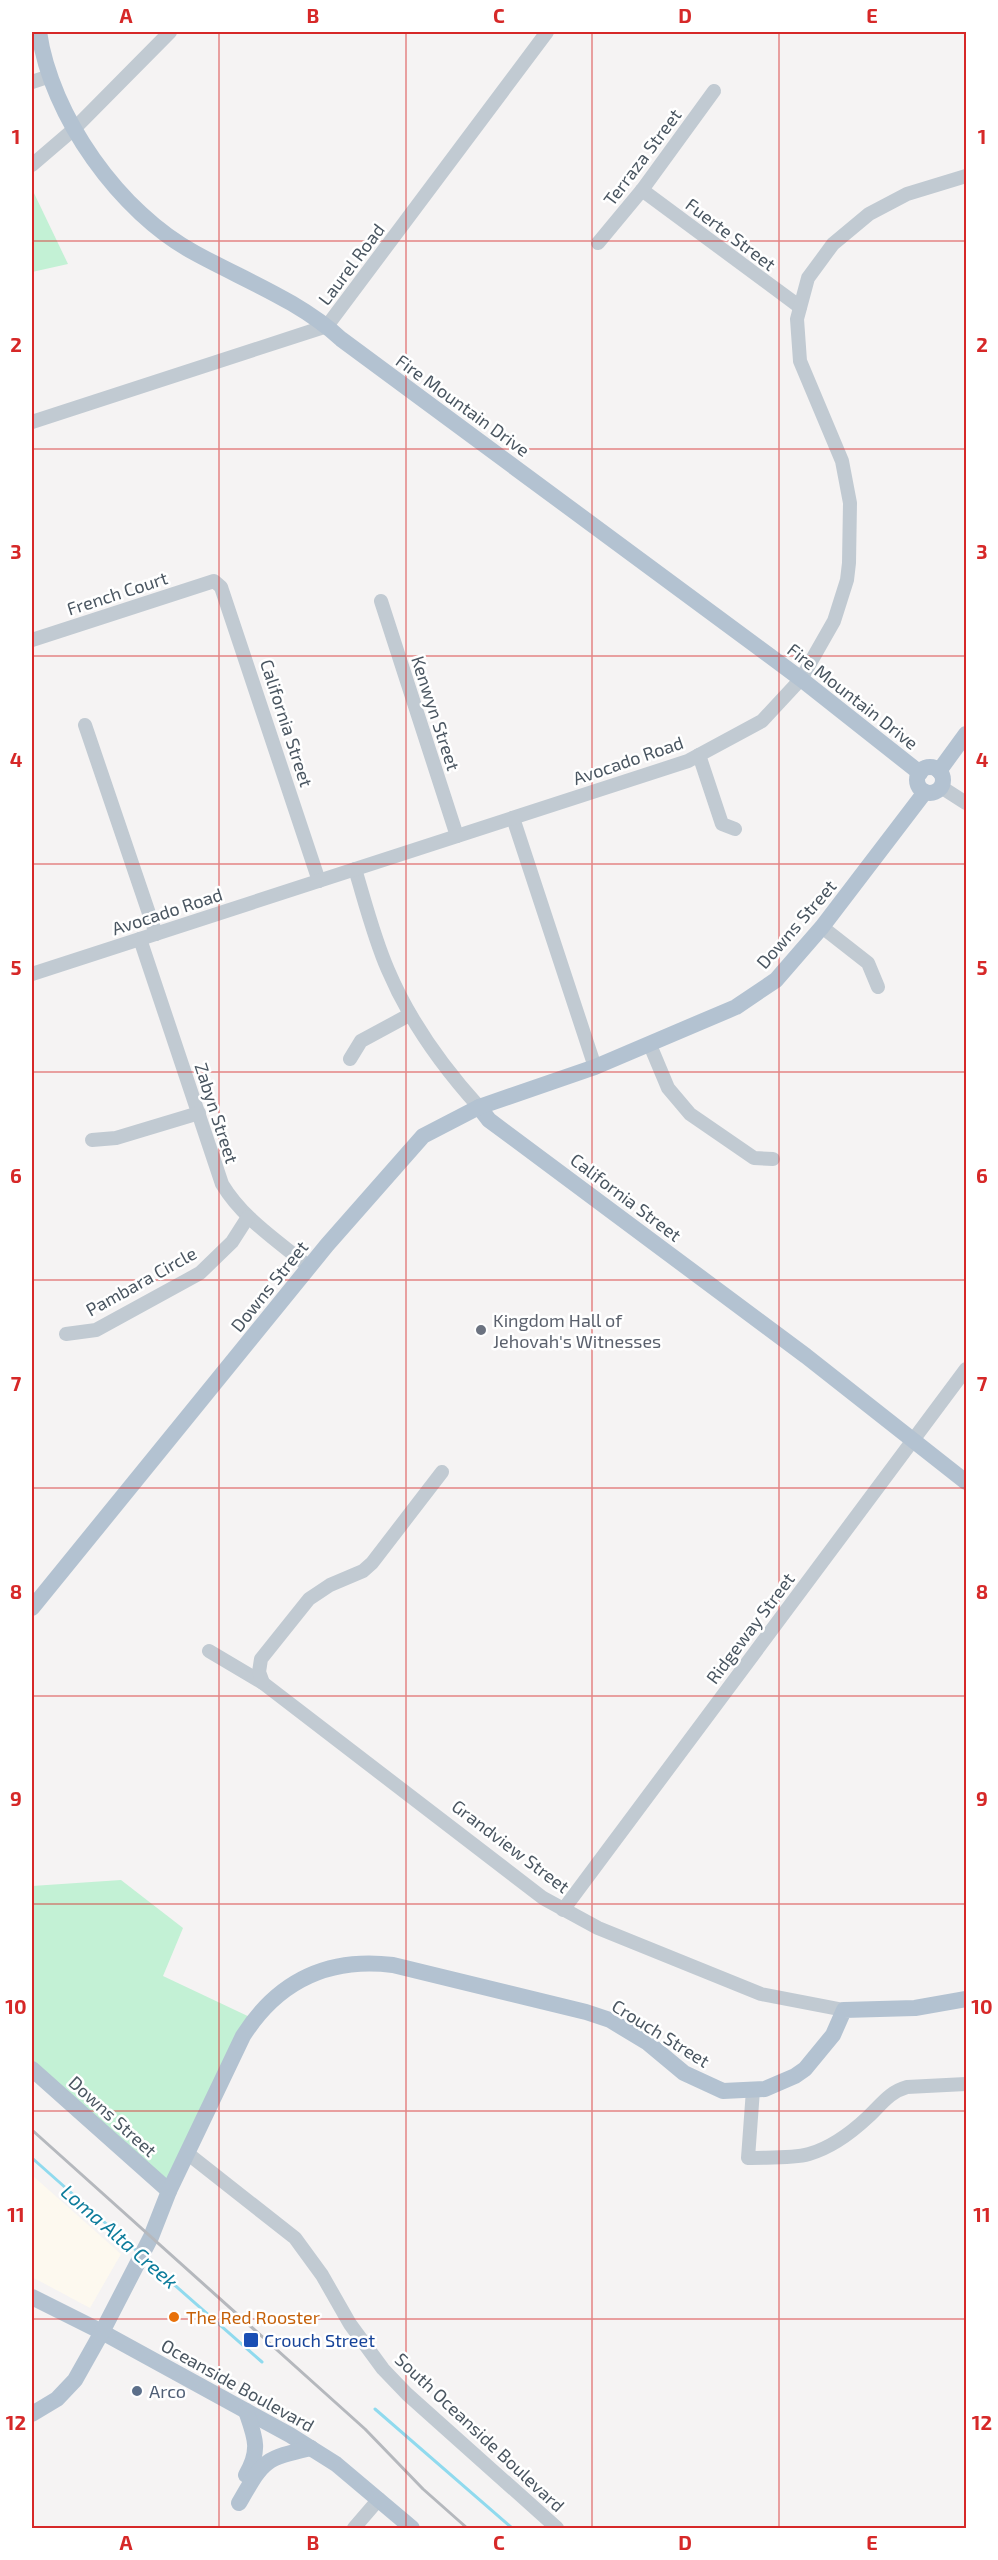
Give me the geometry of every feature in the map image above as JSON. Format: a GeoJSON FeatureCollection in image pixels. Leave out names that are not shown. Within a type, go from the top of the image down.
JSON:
{"type":"FeatureCollection","features":[{"type":"Feature","properties":{"kind":"main road","name":"Fire Mountain Drive"},"geometry":{"type":"LineString","coordinates":[[39,32],[50,76],[74,129],[110,183],[160,228],[193,252],[254,283],[327,326],[349,345],[801,679],[920,773],[927,768],[935,783]]}},
{"type":"Feature","properties":{"kind":"main road","name":"Downs Street"},"geometry":{"type":"LineString","coordinates":[[32,1608],[309,1267],[423,1136],[479,1107],[595,1067],[650,1045],[736,1007],[776,981],[822,927],[935,783],[966,734]]}},
{"type":"Feature","properties":{"kind":"main road","name":"California Street"},"geometry":{"type":"LineString","coordinates":[[479,1107],[489,1120],[797,1350],[966,1482]]}},
{"type":"Feature","properties":{"kind":"main road","name":"Crouch Street"},"geometry":{"type":"LineString","coordinates":[[32,2414],[57,2398],[75,2380],[135,2269],[169,2191],[243,2036],[254,2019],[286,1987],[315,1973],[339,1965],[374,1963],[393,1965],[586,2012],[610,2020],[648,2043],[684,2073],[723,2091],[765,2089],[795,2076],[805,2069],[833,2035],[844,2010]]}},
{"type":"Feature","properties":{"kind":"main road","name":"Grandview Street"},"geometry":{"type":"LineString","coordinates":[[844,2010],[915,2008],[966,1999]]}},
{"type":"Feature","properties":{"kind":"main road","name":"Downs Street"},"geometry":{"type":"LineString","coordinates":[[32,2069],[169,2191]]}},
{"type":"Feature","properties":{"kind":"main road","name":"Oceanside Boulevard"},"geometry":{"type":"LineString","coordinates":[[32,2297],[102,2332],[311,2448],[336,2464],[412,2529]]}},
{"type":"Feature","properties":{"kind":"main road"},"geometry":{"type":"LineString","coordinates":[[246,2410],[256,2443],[255,2457],[235,2501],[266,2461],[276,2456],[311,2448]]}},
{"type":"Feature","properties":{"kind":"street"},"geometry":{"type":"LineString","coordinates":[[32,165],[74,129],[170,32]]}},
{"type":"Feature","properties":{"kind":"street","name":"Laurel Road"},"geometry":{"type":"LineString","coordinates":[[32,422],[327,326],[547,32]]}},
{"type":"Feature","properties":{"kind":"street"},"geometry":{"type":"LineString","coordinates":[[32,82],[50,76]]}},
{"type":"Feature","properties":{"kind":"street","name":"Terraza Street"},"geometry":{"type":"LineString","coordinates":[[598,243],[642,190],[714,91]]}},
{"type":"Feature","properties":{"kind":"street","name":"Avocado Road"},"geometry":{"type":"LineString","coordinates":[[32,974],[688,761],[762,721],[801,679],[834,621],[847,580],[849,563],[850,503],[842,461],[800,361],[797,319],[808,278],[833,244],[869,214],[907,194],[966,176]]}},
{"type":"Feature","properties":{"kind":"street","name":"Fuerte Street"},"geometry":{"type":"LineString","coordinates":[[642,190],[800,307]]}},
{"type":"Feature","properties":{"kind":"street","name":"French Court"},"geometry":{"type":"LineString","coordinates":[[32,640],[214,581]]}},
{"type":"Feature","properties":{"kind":"street","name":"California Street"},"geometry":{"type":"LineString","coordinates":[[214,581],[221,587],[319,881]]}},
{"type":"Feature","properties":{"kind":"street","name":"Kenwyn Street"},"geometry":{"type":"LineString","coordinates":[[381,601],[457,836]]}},
{"type":"Feature","properties":{"kind":"street"},"geometry":{"type":"LineString","coordinates":[[85,725],[156,934]]}},
{"type":"Feature","properties":{"kind":"street"},"geometry":{"type":"LineString","coordinates":[[699,755],[722,824],[735,829]]}},
{"type":"Feature","properties":{"kind":"street"},"geometry":{"type":"LineString","coordinates":[[935,783],[966,803]]}},
{"type":"Feature","properties":{"kind":"street"},"geometry":{"type":"LineString","coordinates":[[513,818],[595,1067]]}},
{"type":"Feature","properties":{"kind":"street","name":"California Street"},"geometry":{"type":"LineString","coordinates":[[355,869],[387,968],[409,1015],[424,1040],[479,1107]]}},
{"type":"Feature","properties":{"kind":"street"},"geometry":{"type":"LineString","coordinates":[[822,927],[868,963],[878,987]]}},
{"type":"Feature","properties":{"kind":"street","name":"Zabyn Street"},"geometry":{"type":"LineString","coordinates":[[140,939],[222,1184],[234,1203],[248,1217],[309,1267]]}},
{"type":"Feature","properties":{"kind":"street"},"geometry":{"type":"LineString","coordinates":[[350,1059],[361,1041],[409,1015]]}},
{"type":"Feature","properties":{"kind":"street"},"geometry":{"type":"LineString","coordinates":[[650,1045],[668,1088],[690,1114],[754,1158],[773,1159]]}},
{"type":"Feature","properties":{"kind":"street"},"geometry":{"type":"LineString","coordinates":[[92,1140],[116,1138],[198,1113]]}},
{"type":"Feature","properties":{"kind":"street","name":"Pambara Circle"},"geometry":{"type":"LineString","coordinates":[[66,1334],[96,1330],[200,1273],[232,1242],[248,1217]]}},
{"type":"Feature","properties":{"kind":"street","name":"Ridgeway Street"},"geometry":{"type":"LineString","coordinates":[[563,1910],[914,1442],[966,1369]]}},
{"type":"Feature","properties":{"kind":"street"},"geometry":{"type":"LineString","coordinates":[[263,1683],[259,1672],[261,1659],[309,1599],[372,1563],[442,1472]]}},
{"type":"Feature","properties":{"kind":"street","name":"Grandview Street"},"geometry":{"type":"LineString","coordinates":[[209,1651],[263,1683],[543,1898],[563,1910],[598,1928],[761,1994],[844,2010]]}},
{"type":"Feature","properties":{"kind":"street"},"geometry":{"type":"LineString","coordinates":[[753,2090],[748,2158],[808,2155],[848,2134],[884,2099],[907,2086],[966,2084]]}},
{"type":"Feature","properties":{"kind":"street","name":"South Oceanside Boulevard"},"geometry":{"type":"LineString","coordinates":[[187,2153],[295,2238],[322,2275],[350,2324],[383,2368],[407,2394],[558,2529]]}},
{"type":"Feature","properties":{"kind":"street"},"geometry":{"type":"LineString","coordinates":[[354,2529],[379,2499]]}},
{"type":"Feature","properties":{"kind":"shaded area"},"geometry":{"type":"Polygon","coordinates":[[[32,2175],[121,2254],[90,2308],[32,2277],[32,2175]]]}},
{"type":"Feature","properties":{"kind":"green space"},"geometry":{"type":"Polygon","coordinates":[[[32,189],[68,264],[32,272],[32,189]]]}},
{"type":"Feature","properties":{"kind":"green space"},"geometry":{"type":"Polygon","coordinates":[[[121,1880],[183,1928],[163,1976],[254,2019],[169,2191],[32,2069],[32,1886],[121,1880]]]}},
{"type":"Feature","properties":{"kind":"waterway","name":"Loma Alta Creek"},"geometry":{"type":"LineString","coordinates":[[32,2158],[138,2252]]}},
{"type":"Feature","properties":{"kind":"waterway","name":"Loma Alta Creek"},"geometry":{"type":"LineString","coordinates":[[145,2259],[262,2362]]}},
{"type":"Feature","properties":{"kind":"waterway","name":"Loma Alta Creek"},"geometry":{"type":"LineString","coordinates":[[375,2409],[512,2528]]}},
{"type":"Feature","properties":{"kind":"railway"},"geometry":{"type":"LineString","coordinates":[[32,2130],[365,2429],[423,2489],[467,2528]]}},
{"type":"Feature","properties":{"kind":"place","name":"Kingdom Hall of Jehovah's Witnesses"},"geometry":{"type":"Point","coordinates":[481,1330]}},
{"type":"Feature","properties":{"kind":"place","name":"The Red Rooster"},"geometry":{"type":"Point","coordinates":[174,2317]}},
{"type":"Feature","properties":{"kind":"place","name":"Crouch Street"},"geometry":{"type":"Point","coordinates":[251,2340]}},
{"type":"Feature","properties":{"kind":"place","name":"Arco"},"geometry":{"type":"Point","coordinates":[137,2391]}}]}
